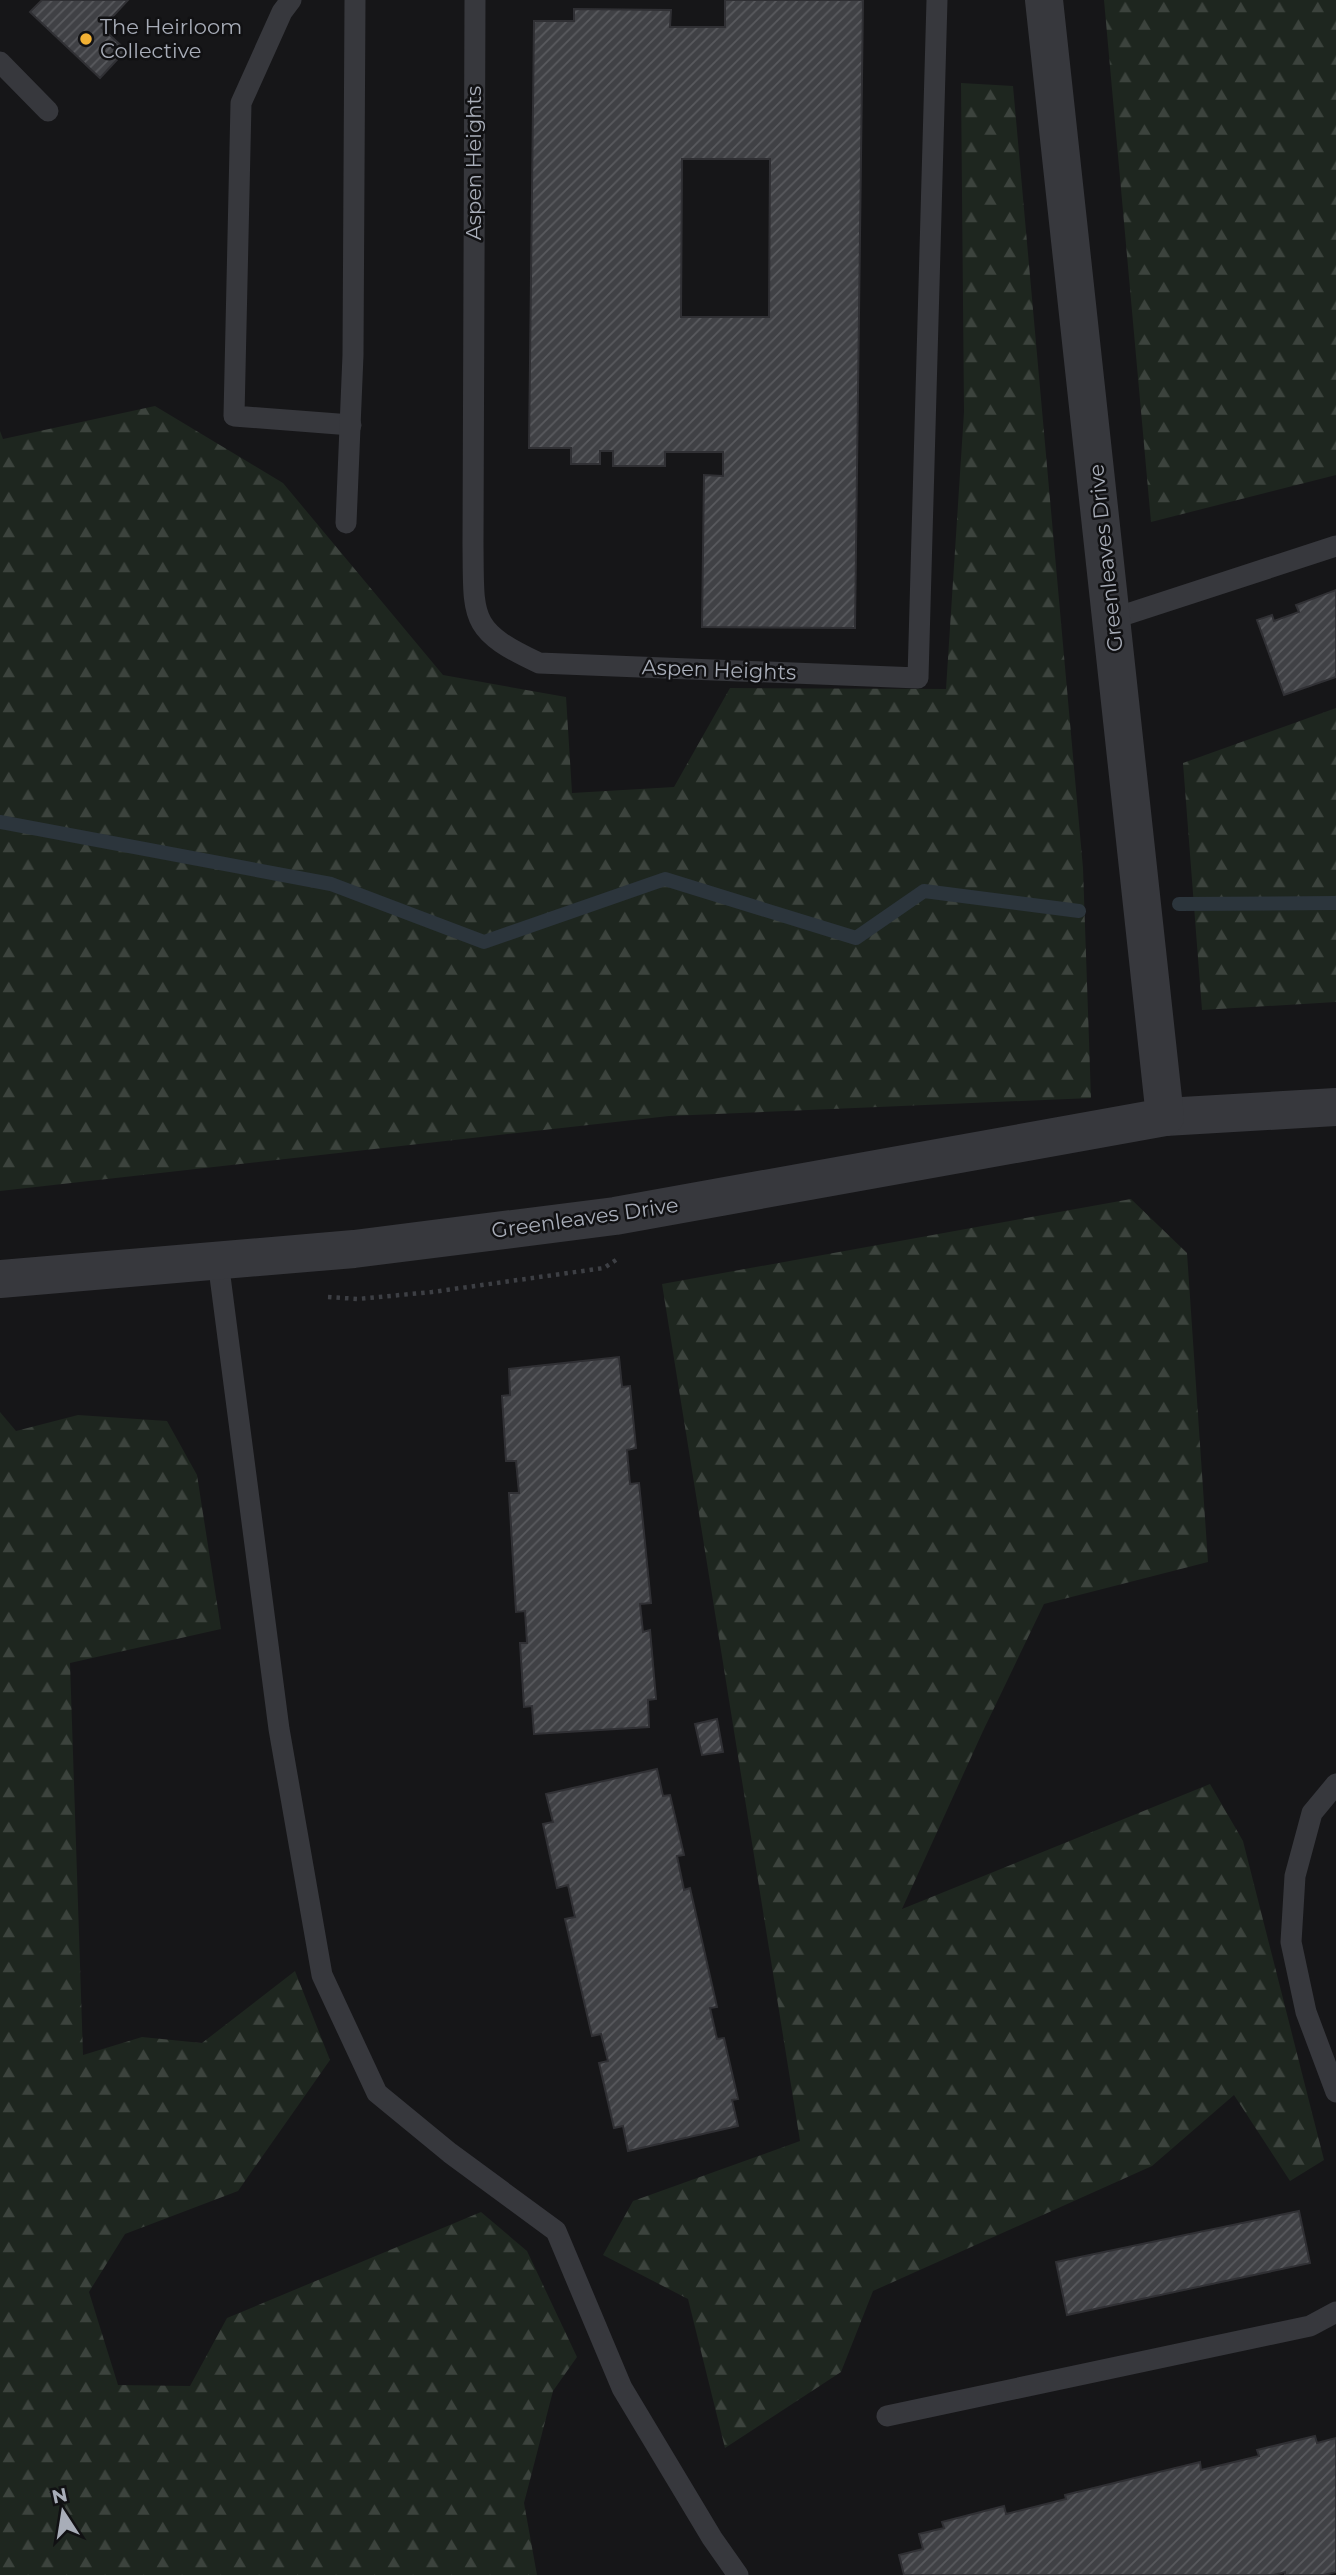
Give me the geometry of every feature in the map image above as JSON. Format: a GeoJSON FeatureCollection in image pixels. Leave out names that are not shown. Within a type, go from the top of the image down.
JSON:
{"type":"FeatureCollection","features":[{"type":"Feature","properties":{"kind":"street","name":"Greenleaves Drive"},"geometry":{"type":"LineString","coordinates":[[1044,0],[1165,1117]]}},
{"type":"Feature","properties":{"kind":"street","name":"Greenleaves Drive"},"geometry":{"type":"LineString","coordinates":[[0,1279],[354,1249],[615,1216],[1165,1117],[1336,1107]]}},
{"type":"Feature","properties":{"kind":"lane"},"geometry":{"type":"LineString","coordinates":[[291,0],[282,12],[241,103],[234,416],[351,425]]}},
{"type":"Feature","properties":{"kind":"lane"},"geometry":{"type":"LineString","coordinates":[[346,523],[351,425],[355,0]]}},
{"type":"Feature","properties":{"kind":"lane","name":"Aspen Heights"},"geometry":{"type":"LineString","coordinates":[[475,0],[473,545],[474,599],[481,626],[506,648],[539,663],[918,678],[937,0]]}},
{"type":"Feature","properties":{"kind":"lane"},"geometry":{"type":"LineString","coordinates":[[0,62],[48,111]]}},
{"type":"Feature","properties":{"kind":"lane"},"geometry":{"type":"LineString","coordinates":[[1112,619],[1336,546]]}},
{"type":"Feature","properties":{"kind":"lane"},"geometry":{"type":"LineString","coordinates":[[218,1261],[279,1729],[322,1975],[377,2093],[450,2153],[556,2231],[622,2388],[712,2538],[738,2575]]}},
{"type":"Feature","properties":{"kind":"lane"},"geometry":{"type":"LineString","coordinates":[[1336,1784],[1312,1813],[1295,1876],[1291,1942],[1306,2012],[1336,2092]]}},
{"type":"Feature","properties":{"kind":"lane"},"geometry":{"type":"LineString","coordinates":[[887,2416],[1310,2326],[1336,2312]]}},
{"type":"Feature","properties":{"kind":"green space"},"geometry":{"type":"Polygon","coordinates":[[[1104,0],[1336,0],[1336,475],[1151,522],[1104,0]]]}},
{"type":"Feature","properties":{"kind":"green space"},"geometry":{"type":"Polygon","coordinates":[[[961,83],[1013,86],[1083,868],[1091,1098],[669,1116],[0,1191],[0,431],[3,439],[155,406],[283,483],[443,675],[566,697],[572,793],[674,787],[730,688],[946,689],[964,412],[961,83]]]}},
{"type":"Feature","properties":{"kind":"green space"},"geometry":{"type":"Polygon","coordinates":[[[1336,708],[1336,1002],[1202,1010],[1183,763],[1336,708]]]}},
{"type":"Feature","properties":{"kind":"green space"},"geometry":{"type":"Polygon","coordinates":[[[1131,1199],[1187,1253],[1208,1562],[1044,1604],[902,1909],[1210,1784],[1243,1841],[1324,2160],[1290,2181],[1234,2095],[1152,2166],[873,2291],[841,2372],[725,2448],[688,2299],[603,2255],[633,2201],[800,2141],[662,1284],[1131,1199]]]}},
{"type":"Feature","properties":{"kind":"green space"},"geometry":{"type":"Polygon","coordinates":[[[0,1412],[16,1431],[78,1415],[167,1421],[197,1475],[221,1629],[70,1663],[83,2055],[142,2037],[202,2043],[295,1971],[330,2060],[238,2191],[125,2234],[89,2292],[118,2385],[190,2386],[227,2318],[481,2212],[527,2251],[577,2357],[553,2391],[524,2503],[537,2575],[0,2575],[0,1412]]]}},
{"type":"Feature","properties":{"kind":"building","name":"The Heirloom Collective"},"geometry":{"type":"Polygon","coordinates":[[[42,0],[128,0],[102,28],[126,50],[100,78],[30,12],[42,0]]]}},
{"type":"Feature","properties":{"kind":"building"},"geometry":{"type":"Polygon","coordinates":[[[725,0],[863,0],[855,628],[702,627],[704,475],[723,476],[723,452],[665,452],[665,466],[613,466],[613,451],[600,451],[600,464],[571,464],[571,448],[529,448],[534,21],[574,21],[574,9],[671,10],[670,27],[725,27],[725,0]],[[682,159],[681,317],[769,317],[770,159],[682,159]]]}},
{"type":"Feature","properties":{"kind":"building"},"geometry":{"type":"Polygon","coordinates":[[[1336,590],[1336,677],[1284,695],[1257,620],[1272,615],[1274,621],[1299,612],[1296,605],[1336,590]]]}},
{"type":"Feature","properties":{"kind":"building"},"geometry":{"type":"Polygon","coordinates":[[[619,1357],[622,1387],[630,1386],[636,1448],[627,1450],[630,1484],[639,1483],[651,1603],[640,1604],[643,1632],[650,1630],[656,1699],[648,1700],[649,1727],[534,1734],[532,1706],[524,1707],[520,1643],[527,1643],[525,1611],[516,1612],[509,1493],[519,1493],[516,1461],[506,1461],[502,1396],[510,1395],[509,1369],[619,1357]]]}},
{"type":"Feature","properties":{"kind":"building"},"geometry":{"type":"Polygon","coordinates":[[[717,1719],[723,1752],[702,1755],[695,1724],[717,1719]]]}},
{"type":"Feature","properties":{"kind":"building"},"geometry":{"type":"Polygon","coordinates":[[[657,1769],[663,1796],[670,1795],[684,1855],[677,1856],[684,1890],[690,1888],[717,2007],[710,2008],[717,2039],[724,2038],[738,2099],[732,2100],[738,2126],[628,2151],[623,2126],[614,2128],[599,2063],[608,2061],[601,2034],[592,2036],[565,1919],[575,1917],[568,1885],[557,1888],[543,1824],[553,1822],[546,1794],[657,1769]]]}},
{"type":"Feature","properties":{"kind":"building"},"geometry":{"type":"Polygon","coordinates":[[[1299,2211],[1310,2263],[1067,2315],[1056,2262],[1299,2211]]]}},
{"type":"Feature","properties":{"kind":"building"},"geometry":{"type":"Polygon","coordinates":[[[1315,2436],[1317,2443],[1336,2438],[1336,2572],[1324,2575],[1285,2575],[1285,2572],[1274,2575],[904,2575],[899,2555],[923,2549],[919,2534],[944,2528],[942,2522],[1004,2506],[1006,2514],[1066,2499],[1065,2495],[1200,2462],[1201,2470],[1259,2456],[1257,2450],[1315,2436]]]}},
{"type":"Feature","properties":{"kind":"waterway"},"geometry":{"type":"LineString","coordinates":[[0,822],[331,884],[484,942],[665,879],[856,938],[924,891],[1079,911]]}},
{"type":"Feature","properties":{"kind":"waterway"},"geometry":{"type":"LineString","coordinates":[[1179,904],[1336,903]]}},
{"type":"Feature","properties":{"kind":"place","name":"The Heirloom Collective"},"geometry":{"type":"Point","coordinates":[86,39]}}]}
